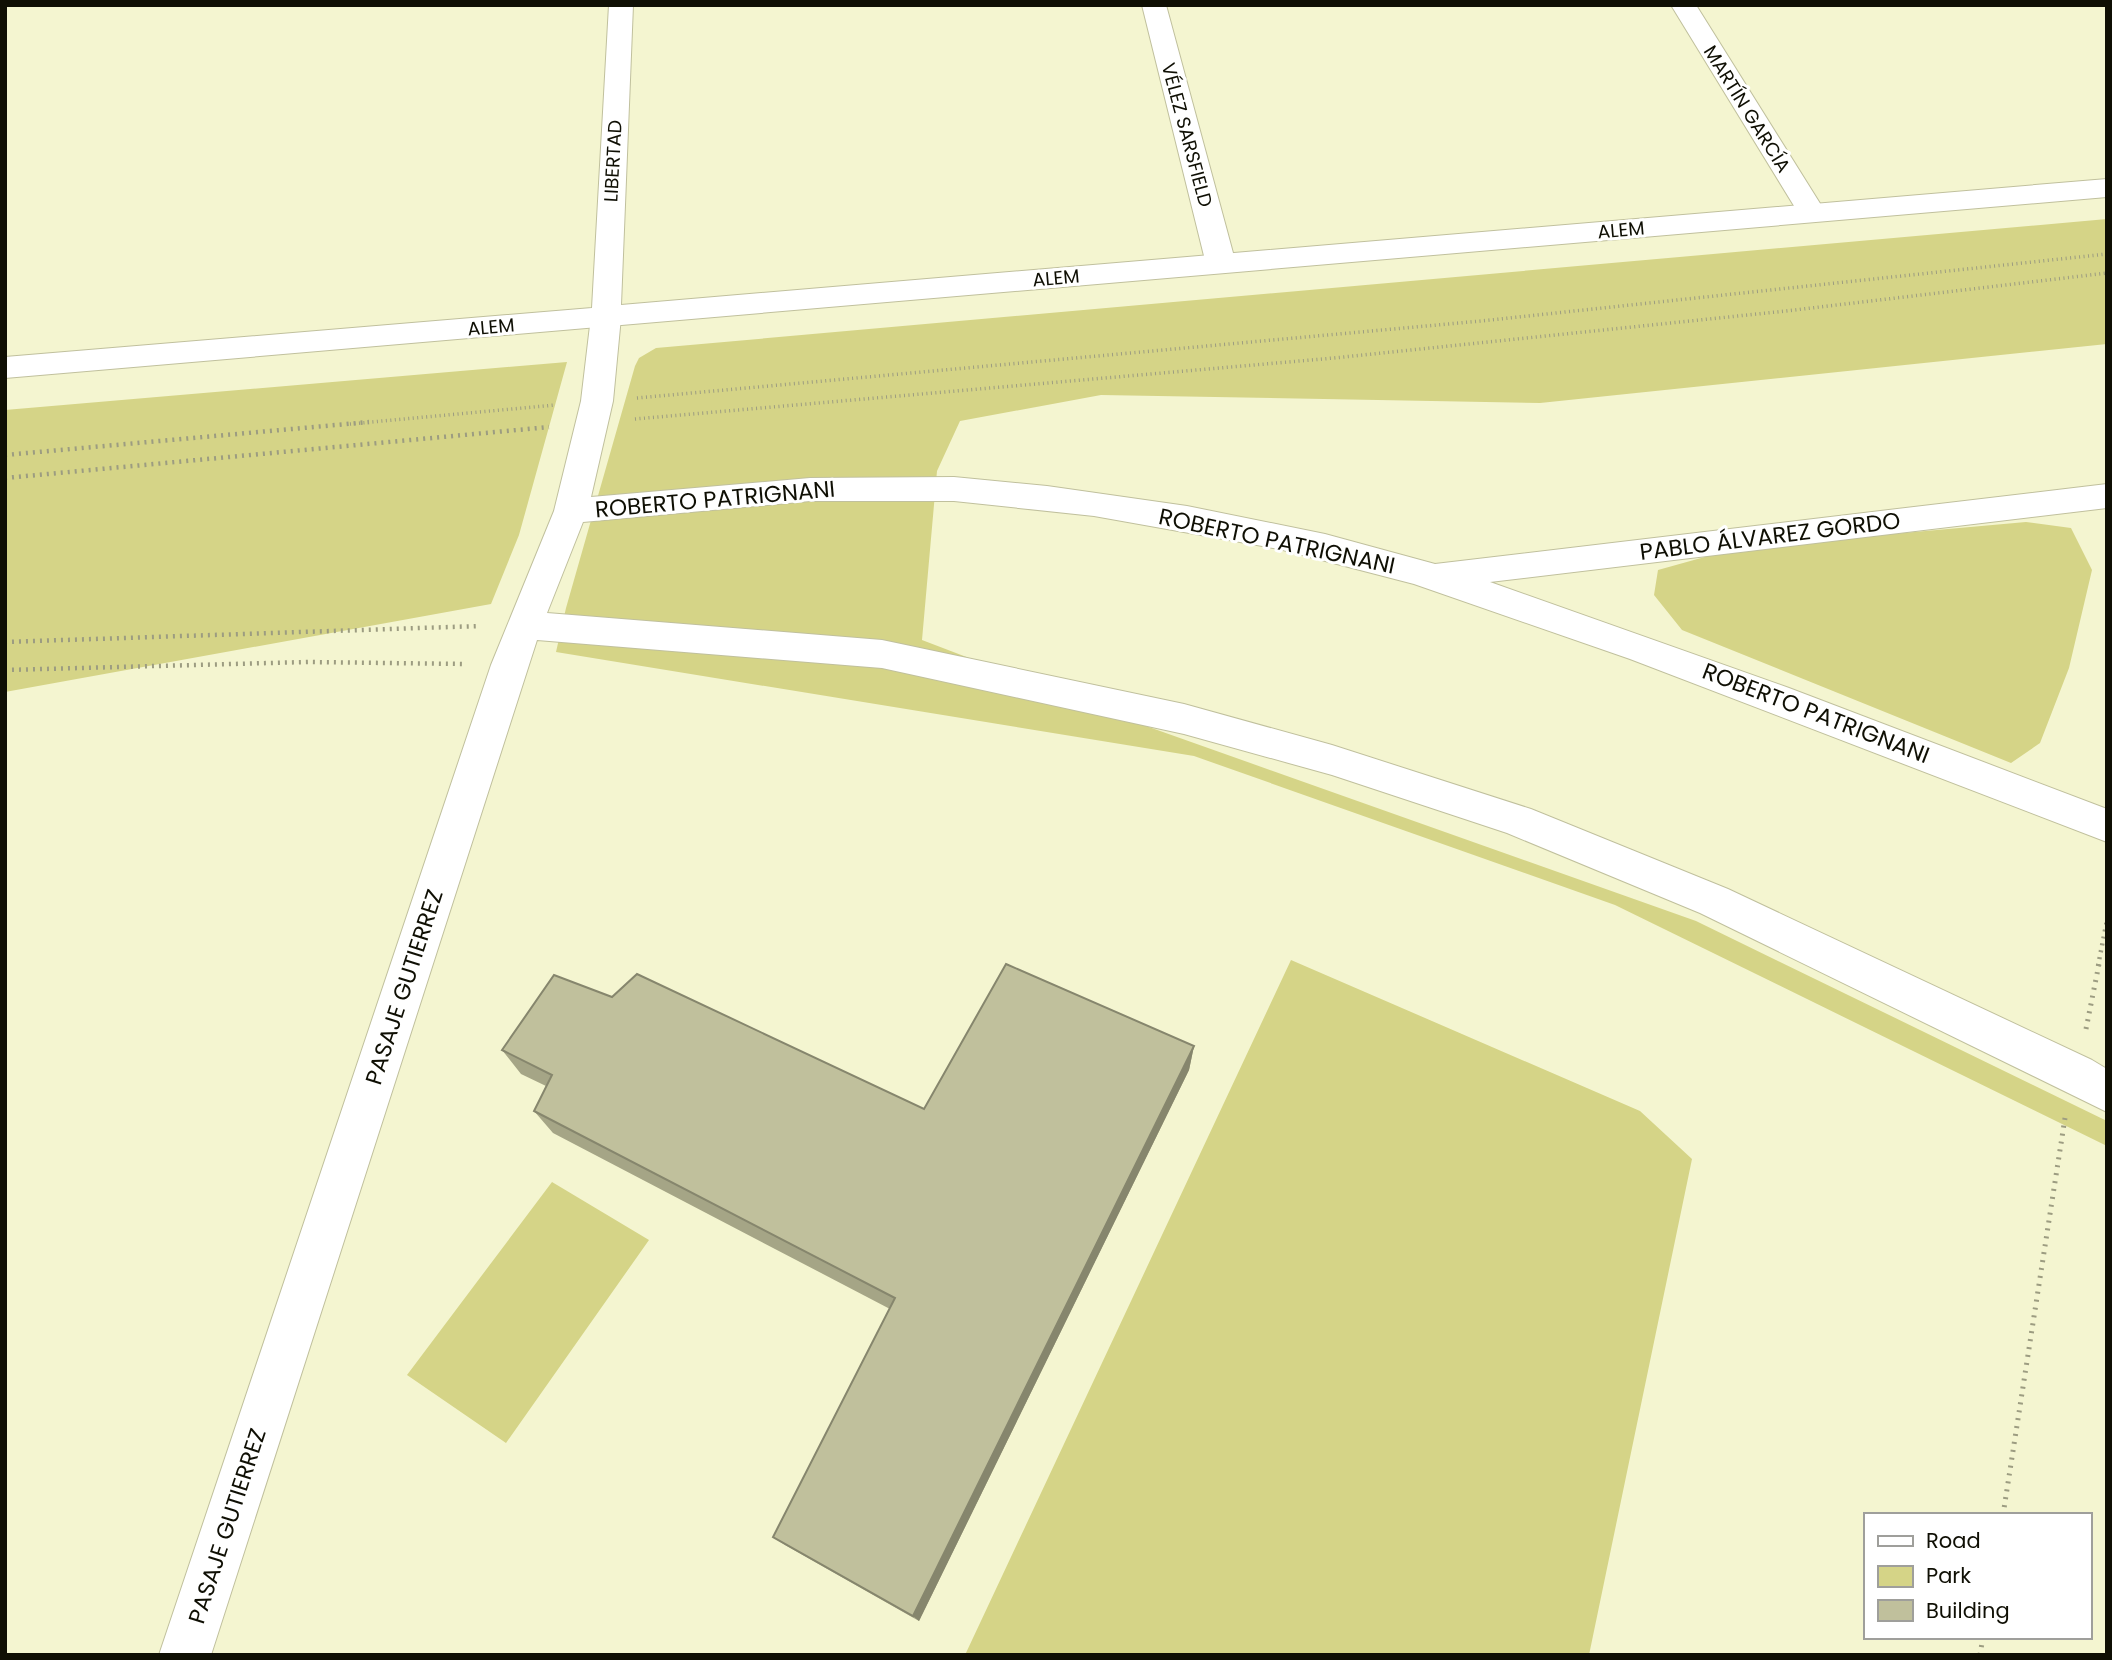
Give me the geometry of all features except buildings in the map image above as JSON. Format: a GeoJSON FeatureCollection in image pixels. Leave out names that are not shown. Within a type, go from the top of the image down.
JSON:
{"type":"FeatureCollection","features":[{"type":"Feature","properties":{"kind":"street","name":"LIBERTAD"},"geometry":{"type":"LineString","coordinates":[[606,317],[621,5]]}},
{"type":"Feature","properties":{"kind":"street","name":"VÉLEZ SARSFIELD"},"geometry":{"type":"LineString","coordinates":[[1154,5],[1221,264]]}},
{"type":"Feature","properties":{"kind":"street","name":"MARTÍN GARCÍA"},"geometry":{"type":"LineString","coordinates":[[1683,5],[1812,213]]}},
{"type":"Feature","properties":{"kind":"street","name":"ALEM"},"geometry":{"type":"LineString","coordinates":[[5,368],[2107,188]]}},
{"type":"Feature","properties":{"kind":"street","name":"PASAJE GUTIERREZ"},"geometry":{"type":"LineString","coordinates":[[185,1655],[509,664],[571,511],[595,412],[606,317]]}},
{"type":"Feature","properties":{"kind":"street","name":"ROBERTO PATRIGNANI"},"geometry":{"type":"LineString","coordinates":[[571,511],[840,488],[950,489],[1040,497],[1199,522],[1326,547],[1433,576],[1724,677],[2107,826]]}},
{"type":"Feature","properties":{"kind":"street","name":"PABLO ÁLVAREZ GORDO"},"geometry":{"type":"LineString","coordinates":[[1433,576],[2107,496]]}},
{"type":"Feature","properties":{"kind":"street"},"geometry":{"type":"LineString","coordinates":[[524,625],[882,654],[1184,719],[1332,760],[1517,820],[1714,901],[2092,1083]]}},
{"type":"Feature","properties":{"kind":"path"},"geometry":{"type":"LineString","coordinates":[[5,478],[595,412],[2107,254]]}},
{"type":"Feature","properties":{"kind":"path"},"geometry":{"type":"LineString","coordinates":[[5,455],[1334,358],[1786,311],[2107,273]]}},
{"type":"Feature","properties":{"kind":"path"},"geometry":{"type":"LineString","coordinates":[[5,642],[524,625]]}},
{"type":"Feature","properties":{"kind":"path"},"geometry":{"type":"LineString","coordinates":[[5,670],[308,662],[509,664]]}},
{"type":"Feature","properties":{"kind":"path"},"geometry":{"type":"LineString","coordinates":[[2092,1083],[2107,920]]}},
{"type":"Feature","properties":{"kind":"path"},"geometry":{"type":"LineString","coordinates":[[2003,1513],[2066,1110]]}},
{"type":"Feature","properties":{"kind":"green space"},"geometry":{"type":"Polygon","coordinates":[[[2107,219],[2107,344],[1540,403],[1101,395],[960,421],[937,471],[922,640],[1146,726],[1696,921],[2107,1121],[2107,1146],[1615,905],[1194,756],[556,652],[635,366],[639,358],[656,348],[2107,219]]]}},
{"type":"Feature","properties":{"kind":"green space"},"geometry":{"type":"Polygon","coordinates":[[[567,362],[519,535],[491,604],[5,692],[5,410],[567,362]]]}},
{"type":"Feature","properties":{"kind":"green space"},"geometry":{"type":"Polygon","coordinates":[[[2026,522],[2071,528],[2092,570],[2069,668],[2040,743],[2011,763],[1682,630],[1654,595],[1658,570],[1737,548],[2026,522]]]}},
{"type":"Feature","properties":{"kind":"green space"},"geometry":{"type":"Polygon","coordinates":[[[1291,960],[1640,1111],[1692,1159],[1589,1655],[965,1655],[1291,960]]]}},
{"type":"Feature","properties":{"kind":"green space"},"geometry":{"type":"Polygon","coordinates":[[[552,1182],[649,1240],[506,1443],[407,1375],[552,1182]]]}}]}
